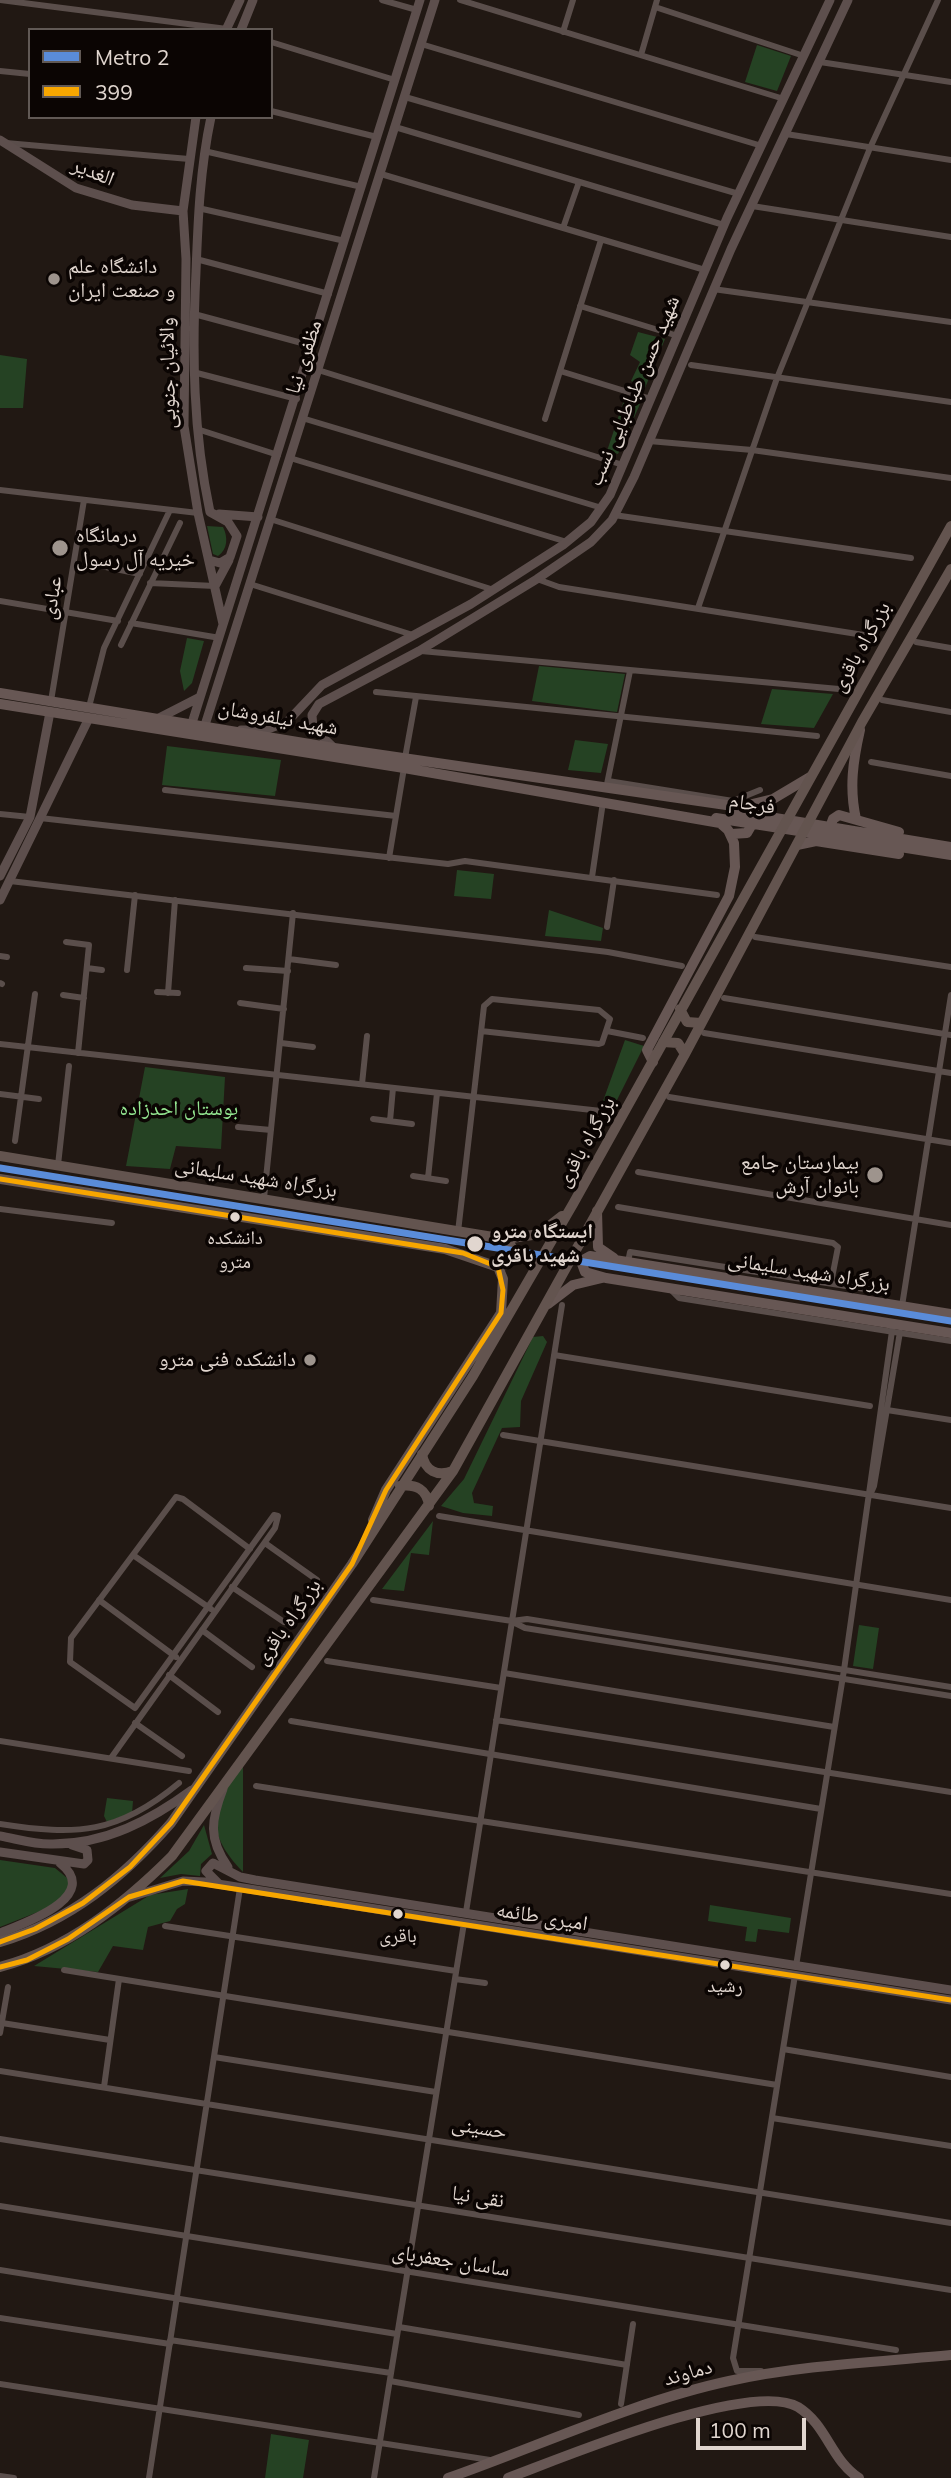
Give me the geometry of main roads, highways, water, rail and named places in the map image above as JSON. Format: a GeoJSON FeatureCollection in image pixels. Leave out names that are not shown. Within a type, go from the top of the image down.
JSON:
{"type":"FeatureCollection","features":[{"type":"Feature","properties":{"kind":"highway","name":"بزرگراه باقری"},"geometry":{"type":"LineString","coordinates":[[0,1942],[62,1916],[107,1887],[144,1854],[196,1787],[359,1552],[473,1376],[573,1204],[951,526]]}},
{"type":"Feature","properties":{"kind":"highway","name":"بزرگراه باقری"},"geometry":{"type":"LineString","coordinates":[[0,1967],[27,1960],[68,1939],[129,1897],[189,1836],[373,1578],[453,1471],[685,1054],[703,1028],[862,722],[951,569]]}},
{"type":"Feature","properties":{"kind":"highway"},"geometry":{"type":"LineString","coordinates":[[680,1009],[687,1022],[703,1028]]}},
{"type":"Feature","properties":{"kind":"highway"},"geometry":{"type":"LineString","coordinates":[[663,1042],[678,1043],[685,1054]]}},
{"type":"Feature","properties":{"kind":"highway","name":"بزرگراه شهید سلیمانی"},"geometry":{"type":"LineString","coordinates":[[0,1156],[505,1239],[539,1234],[573,1204]]}},
{"type":"Feature","properties":{"kind":"highway","name":"بزرگراه شهید سلیمانی"},"geometry":{"type":"LineString","coordinates":[[0,1179],[445,1249],[498,1267]]}},
{"type":"Feature","properties":{"kind":"highway"},"geometry":{"type":"LineString","coordinates":[[359,1552],[386,1490],[501,1313],[504,1287],[498,1267],[508,1264],[513,1256],[512,1246],[505,1239]]}},
{"type":"Feature","properties":{"kind":"highway"},"geometry":{"type":"LineString","coordinates":[[422,1454],[423,1461],[433,1472],[439,1474],[453,1471]]}},
{"type":"Feature","properties":{"kind":"highway"},"geometry":{"type":"LineString","coordinates":[[400,1486],[417,1486],[424,1491],[429,1506]]}},
{"type":"Feature","properties":{"kind":"main road"},"geometry":{"type":"LineString","coordinates":[[228,28],[240,0]]}},
{"type":"Feature","properties":{"kind":"main road"},"geometry":{"type":"LineString","coordinates":[[242,28],[253,0]]}},
{"type":"Feature","properties":{"kind":"main road","name":"مظفری نیا"},"geometry":{"type":"LineString","coordinates":[[192,723],[297,398],[420,0]]}},
{"type":"Feature","properties":{"kind":"main road","name":"مظفری نیا"},"geometry":{"type":"LineString","coordinates":[[204,731],[435,0]]}},
{"type":"Feature","properties":{"kind":"main road","name":"شهید حسن طباطبایی نسب"},"geometry":{"type":"LineString","coordinates":[[230,729],[265,730],[287,722],[322,685],[494,590],[591,523],[602,508],[623,465],[724,225],[829,0]]}},
{"type":"Feature","properties":{"kind":"main road","name":"شهید حسن طباطبایی نسب"},"geometry":{"type":"LineString","coordinates":[[334,747],[313,728],[314,710],[327,698],[419,651],[537,579],[592,542],[614,516],[713,289],[848,0]]}},
{"type":"Feature","properties":{"kind":"main road","name":"والائیان جنوبی"},"geometry":{"type":"LineString","coordinates":[[196,119],[184,208],[184,426],[198,513],[224,626]]}},
{"type":"Feature","properties":{"kind":"main road","name":"والائیان جنوبی"},"geometry":{"type":"LineString","coordinates":[[210,512],[195,428],[193,372],[198,208],[211,119]]}},
{"type":"Feature","properties":{"kind":"main road","name":"الغدیر"},"geometry":{"type":"LineString","coordinates":[[2,141],[76,188],[132,205],[198,208]]}},
{"type":"Feature","properties":{"kind":"main road"},"geometry":{"type":"LineString","coordinates":[[368,168],[381,174]]}},
{"type":"Feature","properties":{"kind":"main road"},"geometry":{"type":"LineString","coordinates":[[184,426],[195,428]]}},
{"type":"Feature","properties":{"kind":"main road"},"geometry":{"type":"LineString","coordinates":[[210,512],[258,517]]}},
{"type":"Feature","properties":{"kind":"main road"},"geometry":{"type":"LineString","coordinates":[[210,512],[228,522],[237,536],[215,586]]}},
{"type":"Feature","properties":{"kind":"main road"},"geometry":{"type":"LineString","coordinates":[[209,560],[220,564],[230,557]]}},
{"type":"Feature","properties":{"kind":"main road"},"geometry":{"type":"LineString","coordinates":[[212,660],[214,665],[225,665]]}},
{"type":"Feature","properties":{"kind":"main road"},"geometry":{"type":"LineString","coordinates":[[365,662],[368,672],[376,673]]}},
{"type":"Feature","properties":{"kind":"main road","name":"شهید نیلفروشان"},"geometry":{"type":"LineString","coordinates":[[0,693],[50,707]]}},
{"type":"Feature","properties":{"kind":"main road"},"geometry":{"type":"LineString","coordinates":[[159,718],[200,697]]}},
{"type":"Feature","properties":{"kind":"main road","name":"شهید نیلفروشان"},"geometry":{"type":"LineString","coordinates":[[0,704],[89,713],[187,734],[230,729],[334,747],[546,793],[720,823],[731,834]]}},
{"type":"Feature","properties":{"kind":"main road","name":"عبادی"},"geometry":{"type":"LineString","coordinates":[[0,900],[35,818],[50,707]]}},
{"type":"Feature","properties":{"kind":"main road","name":"شهید نیلفروشان"},"geometry":{"type":"LineString","coordinates":[[89,713],[159,718],[192,723],[204,731],[404,763],[550,779]]}},
{"type":"Feature","properties":{"kind":"main road","name":"عبادی"},"geometry":{"type":"LineString","coordinates":[[0,877],[35,818],[89,713]]}},
{"type":"Feature","properties":{"kind":"main road"},"geometry":{"type":"LineString","coordinates":[[856,819],[851,796],[852,766],[862,722]]}},
{"type":"Feature","properties":{"kind":"main road"},"geometry":{"type":"LineString","coordinates":[[187,734],[192,723]]}},
{"type":"Feature","properties":{"kind":"main road"},"geometry":{"type":"LineString","coordinates":[[740,807],[773,799],[810,777]]}},
{"type":"Feature","properties":{"kind":"main road"},"geometry":{"type":"LineString","coordinates":[[550,779],[607,784],[740,807],[752,813],[754,825],[747,833],[731,834],[735,858],[729,896],[646,1050],[653,1062]]}},
{"type":"Feature","properties":{"kind":"main road","name":"فرجام"},"geometry":{"type":"LineString","coordinates":[[550,779],[564,788],[951,855]]}},
{"type":"Feature","properties":{"kind":"main road","name":"فرجام"},"geometry":{"type":"LineString","coordinates":[[546,793],[564,788],[951,847]]}},
{"type":"Feature","properties":{"kind":"main road"},"geometry":{"type":"LineString","coordinates":[[842,845],[830,838],[830,824],[839,815],[894,832],[951,841]]}},
{"type":"Feature","properties":{"kind":"main road"},"geometry":{"type":"LineString","coordinates":[[797,845],[816,841],[951,862]]}},
{"type":"Feature","properties":{"kind":"main road"},"geometry":{"type":"LineString","coordinates":[[597,1210],[598,1247],[624,1261]]}},
{"type":"Feature","properties":{"kind":"main road","name":"بزرگراه شهید سلیمانی"},"geometry":{"type":"LineString","coordinates":[[951,1314],[590,1256],[581,1261],[585,1272],[606,1278],[896,1328],[951,1333]]}},
{"type":"Feature","properties":{"kind":"main road"},"geometry":{"type":"LineString","coordinates":[[539,1314],[557,1294],[573,1284],[606,1278]]}},
{"type":"Feature","properties":{"kind":"main road"},"geometry":{"type":"LineString","coordinates":[[226,1782],[213,1817],[212,1835],[218,1852],[231,1871]]}},
{"type":"Feature","properties":{"kind":"main road"},"geometry":{"type":"LineString","coordinates":[[62,1843],[131,1828],[162,1811],[196,1787]]}},
{"type":"Feature","properties":{"kind":"main road"},"geometry":{"type":"LineString","coordinates":[[0,1836],[83,1847],[87,1850],[88,1860],[78,1865],[0,1852]]}},
{"type":"Feature","properties":{"kind":"main road"},"geometry":{"type":"LineString","coordinates":[[0,1933],[62,1905],[70,1891],[71,1879],[66,1868],[58,1862]]}},
{"type":"Feature","properties":{"kind":"main road"},"geometry":{"type":"LineString","coordinates":[[220,1885],[209,1877],[208,1866],[216,1862],[231,1871]]}},
{"type":"Feature","properties":{"kind":"main road","name":"امیری طائمه"},"geometry":{"type":"LineString","coordinates":[[231,1871],[255,1880],[466,1912],[951,2000]]}},
{"type":"Feature","properties":{"kind":"main road","name":"امیری طائمه"},"geometry":{"type":"LineString","coordinates":[[129,1897],[183,1881],[220,1885],[464,1923],[951,1990]]}},
{"type":"Feature","properties":{"kind":"main road","name":"دماوند"},"geometry":{"type":"LineString","coordinates":[[448,2478],[654,2402],[730,2381],[951,2355]]}},
{"type":"Feature","properties":{"kind":"main road","name":"دماوند"},"geometry":{"type":"LineString","coordinates":[[508,2478],[661,2423],[728,2406],[770,2400],[794,2405],[812,2416],[846,2470],[859,2478]]}},
{"type":"Feature","properties":{"kind":"metro line","name":"2"},"geometry":{"type":"LineString","coordinates":[[0,1168],[951,1321]]}},
{"type":"Feature","properties":{"kind":"place","name":"دانشگاه علم و صنعت ایران"},"geometry":{"type":"Point","coordinates":[54,279]}},
{"type":"Feature","properties":{"kind":"place","name":"درمانگاه خیریه آل رسول"},"geometry":{"type":"Point","coordinates":[60,548]}},
{"type":"Feature","properties":{"kind":"place","name":"بیمارستان جامع بانوان آرش"},"geometry":{"type":"Point","coordinates":[875,1175]}},
{"type":"Feature","properties":{"kind":"place","name":"دانشکده مترو"},"geometry":{"type":"Point","coordinates":[235,1217]}},
{"type":"Feature","properties":{"kind":"place","name":"ایستگاه مترو شهید باقری"},"geometry":{"type":"Point","coordinates":[475,1244]}},
{"type":"Feature","properties":{"kind":"place","name":"دانشکده فنی مترو"},"geometry":{"type":"Point","coordinates":[310,1360]}},
{"type":"Feature","properties":{"kind":"place","name":"باقری"},"geometry":{"type":"Point","coordinates":[398,1914]}},
{"type":"Feature","properties":{"kind":"place","name":"رشید"},"geometry":{"type":"Point","coordinates":[725,1965]}},
{"type":"Feature","properties":{"kind":"park label","name":"بوستان احدزاده"},"geometry":{"type":"Point","coordinates":[179,1109]}}]}
